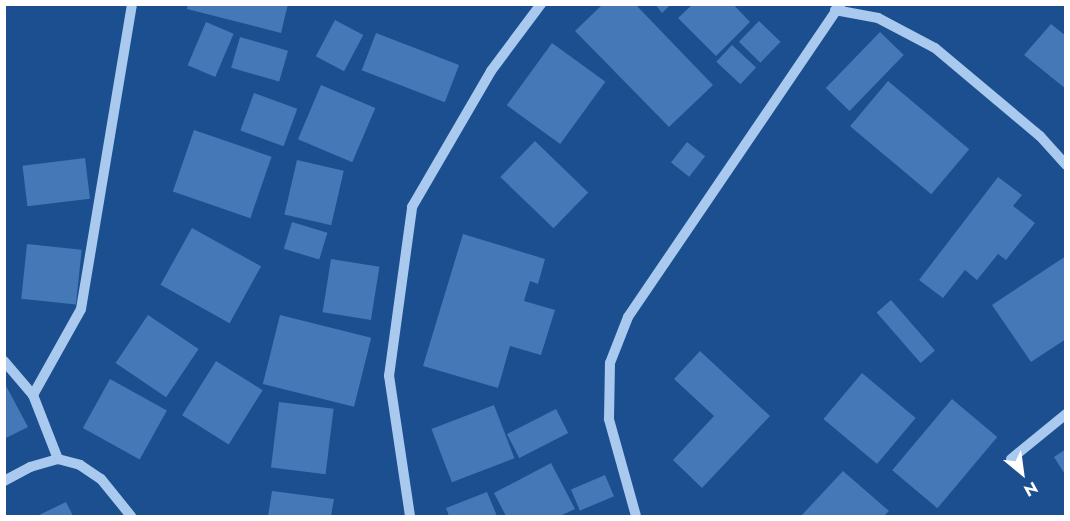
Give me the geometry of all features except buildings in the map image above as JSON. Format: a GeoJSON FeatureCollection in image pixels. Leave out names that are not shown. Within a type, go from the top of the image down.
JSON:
{"type":"FeatureCollection","features":[{"type":"Feature","properties":{"kind":"street"},"geometry":{"type":"LineString","coordinates":[[33,395],[81,309],[132,4]]}},
{"type":"Feature","properties":{"kind":"street"},"geometry":{"type":"LineString","coordinates":[[410,516],[389,376],[412,207],[491,71],[541,4]]}},
{"type":"Feature","properties":{"kind":"street"},"geometry":{"type":"LineString","coordinates":[[636,516],[609,419],[610,363],[628,317],[837,6],[878,18],[935,48],[1040,136],[1065,165]]}},
{"type":"Feature","properties":{"kind":"street"},"geometry":{"type":"LineString","coordinates":[[4,361],[33,395],[58,459]]}},
{"type":"Feature","properties":{"kind":"street"},"geometry":{"type":"LineString","coordinates":[[1011,459],[1065,414]]}},
{"type":"Feature","properties":{"kind":"street"},"geometry":{"type":"LineString","coordinates":[[4,481],[30,467],[58,459],[80,465],[101,479],[131,516]]}}]}
